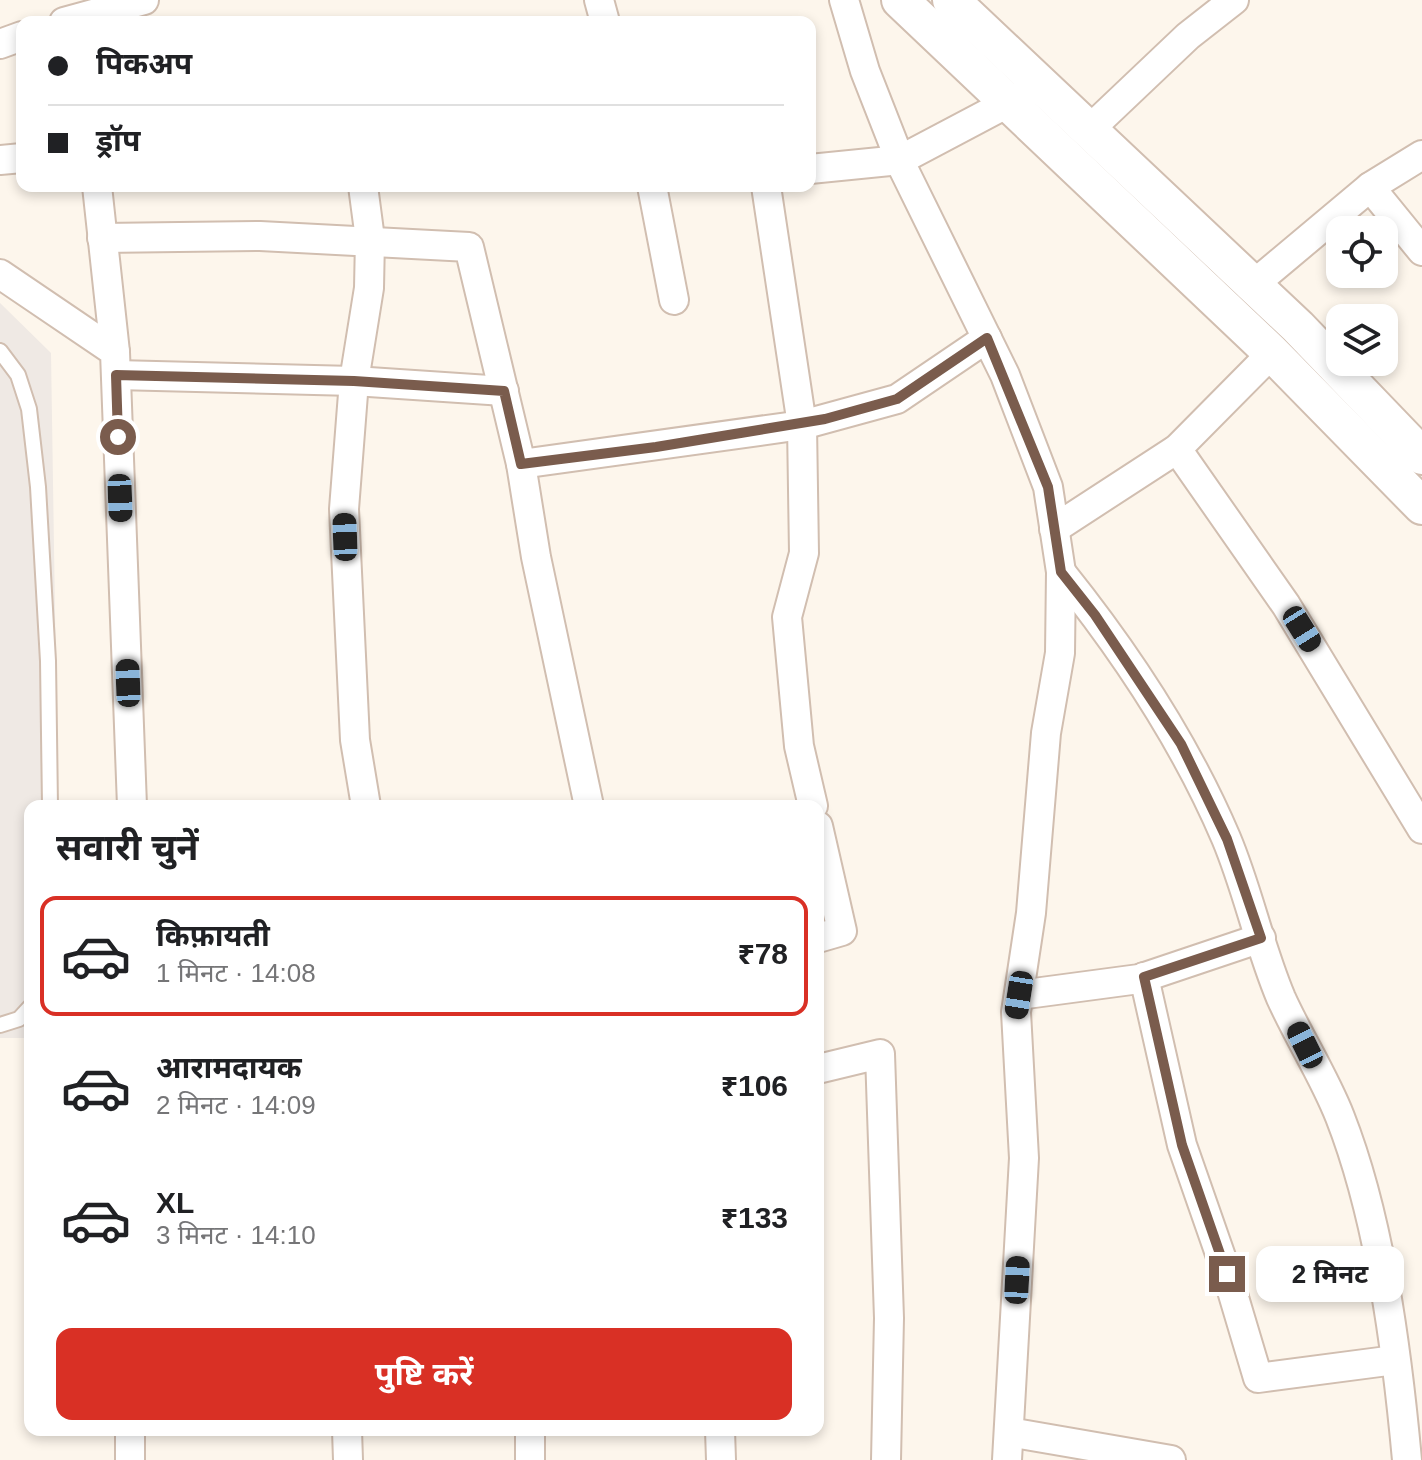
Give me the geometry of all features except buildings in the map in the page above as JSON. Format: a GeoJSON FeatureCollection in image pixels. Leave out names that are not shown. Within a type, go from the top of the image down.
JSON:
{"type":"FeatureCollection","features":[{"type":"Feature","properties":{"kind":"street"},"geometry":{"type":"LineString","coordinates":[[86,16],[144,0]]}},
{"type":"Feature","properties":{"kind":"street"},"geometry":{"type":"LineString","coordinates":[[844,0],[865,71],[900,160],[987,338],[1048,487],[1061,572],[1060,653],[1046,733],[1031,913],[1016,1012],[1024,1158],[1008,1446],[1171,1460]]}},
{"type":"Feature","properties":{"kind":"street"},"geometry":{"type":"LineString","coordinates":[[900,0],[1272,353],[1422,506]]}},
{"type":"Feature","properties":{"kind":"street"},"geometry":{"type":"LineString","coordinates":[[951,0],[1044,84],[1253,285],[1422,456]]}},
{"type":"Feature","properties":{"kind":"street"},"geometry":{"type":"LineString","coordinates":[[1090,129],[1188,36],[1234,0]]}},
{"type":"Feature","properties":{"kind":"street"},"geometry":{"type":"LineString","coordinates":[[816,168],[900,160],[1044,84]]}},
{"type":"Feature","properties":{"kind":"street"},"geometry":{"type":"LineString","coordinates":[[1253,285],[1370,187],[1422,155]]}},
{"type":"Feature","properties":{"kind":"street"},"geometry":{"type":"LineString","coordinates":[[1370,187],[1422,251]]}},
{"type":"Feature","properties":{"kind":"street"},"geometry":{"type":"LineString","coordinates":[[98,192],[115,364],[132,800]]}},
{"type":"Feature","properties":{"kind":"street"},"geometry":{"type":"LineString","coordinates":[[364,192],[370,239],[369,288],[354,381],[345,525],[355,740],[365,800]]}},
{"type":"Feature","properties":{"kind":"street"},"geometry":{"type":"LineString","coordinates":[[653,192],[674,300]]}},
{"type":"Feature","properties":{"kind":"street"},"geometry":{"type":"LineString","coordinates":[[767,192],[802,425],[804,553],[787,617],[799,746],[812,800]]}},
{"type":"Feature","properties":{"kind":"street"},"geometry":{"type":"LineString","coordinates":[[102,238],[260,236],[370,239],[469,247],[521,464],[536,557],[588,800]]}},
{"type":"Feature","properties":{"kind":"street"},"geometry":{"type":"LineString","coordinates":[[0,274],[115,364],[504,391]]}},
{"type":"Feature","properties":{"kind":"street"},"geometry":{"type":"LineString","coordinates":[[521,464],[802,425],[897,399],[987,338]]}},
{"type":"Feature","properties":{"kind":"street"},"geometry":{"type":"LineString","coordinates":[[1054,529],[1177,449],[1272,353]]}},
{"type":"Feature","properties":{"kind":"street"},"geometry":{"type":"LineString","coordinates":[[1177,449],[1286,605],[1422,829]]}},
{"type":"Feature","properties":{"kind":"street"},"geometry":{"type":"LineString","coordinates":[[1061,572],[1095,615],[1181,744],[1227,839],[1281,997],[1340,1116],[1370,1216],[1395,1360],[1407,1460]]}},
{"type":"Feature","properties":{"kind":"street"},"geometry":{"type":"LineString","coordinates":[[824,852],[842,931],[824,936]]}},
{"type":"Feature","properties":{"kind":"street"},"geometry":{"type":"LineString","coordinates":[[1019,995],[1144,977],[1261,938]]}},
{"type":"Feature","properties":{"kind":"street"},"geometry":{"type":"LineString","coordinates":[[1144,977],[1182,1145],[1227,1274],[1258,1378],[1395,1360]]}},
{"type":"Feature","properties":{"kind":"street"},"geometry":{"type":"LineString","coordinates":[[824,1068],[880,1054],[889,1318],[886,1460]]}},
{"type":"Feature","properties":{"kind":"street"},"geometry":{"type":"LineString","coordinates":[[130,1436],[130,1460]]}},
{"type":"Feature","properties":{"kind":"street"},"geometry":{"type":"LineString","coordinates":[[347,1436],[348,1460]]}},
{"type":"Feature","properties":{"kind":"street"},"geometry":{"type":"LineString","coordinates":[[530,1436],[530,1460]]}},
{"type":"Feature","properties":{"kind":"street"},"geometry":{"type":"LineString","coordinates":[[720,1436],[721,1460]]}},
{"type":"Feature","properties":{"kind":"lane"},"geometry":{"type":"LineString","coordinates":[[0,351],[18,375],[29,409],[38,487],[48,661],[50,800]]}},
{"type":"Feature","properties":{"kind":"lane"},"geometry":{"type":"LineString","coordinates":[[0,1025],[19,1019],[24,1014]]}},
{"type":"Feature","properties":{"kind":"shaded area"},"geometry":{"type":"Polygon","coordinates":[[[0,303],[51,353],[58,800],[24,800],[24,1038],[0,1038],[0,303]]]}},
{"type":"Feature","properties":{"kind":"route"},"geometry":{"type":"LineString","coordinates":[[118,437],[116,375],[354,381],[504,391],[521,464],[656,447],[825,419],[897,399],[987,338],[1005,375],[1048,487],[1061,572],[1095,615],[1181,744],[1227,839],[1261,938],[1144,977],[1182,1145],[1227,1274]]}}]}
